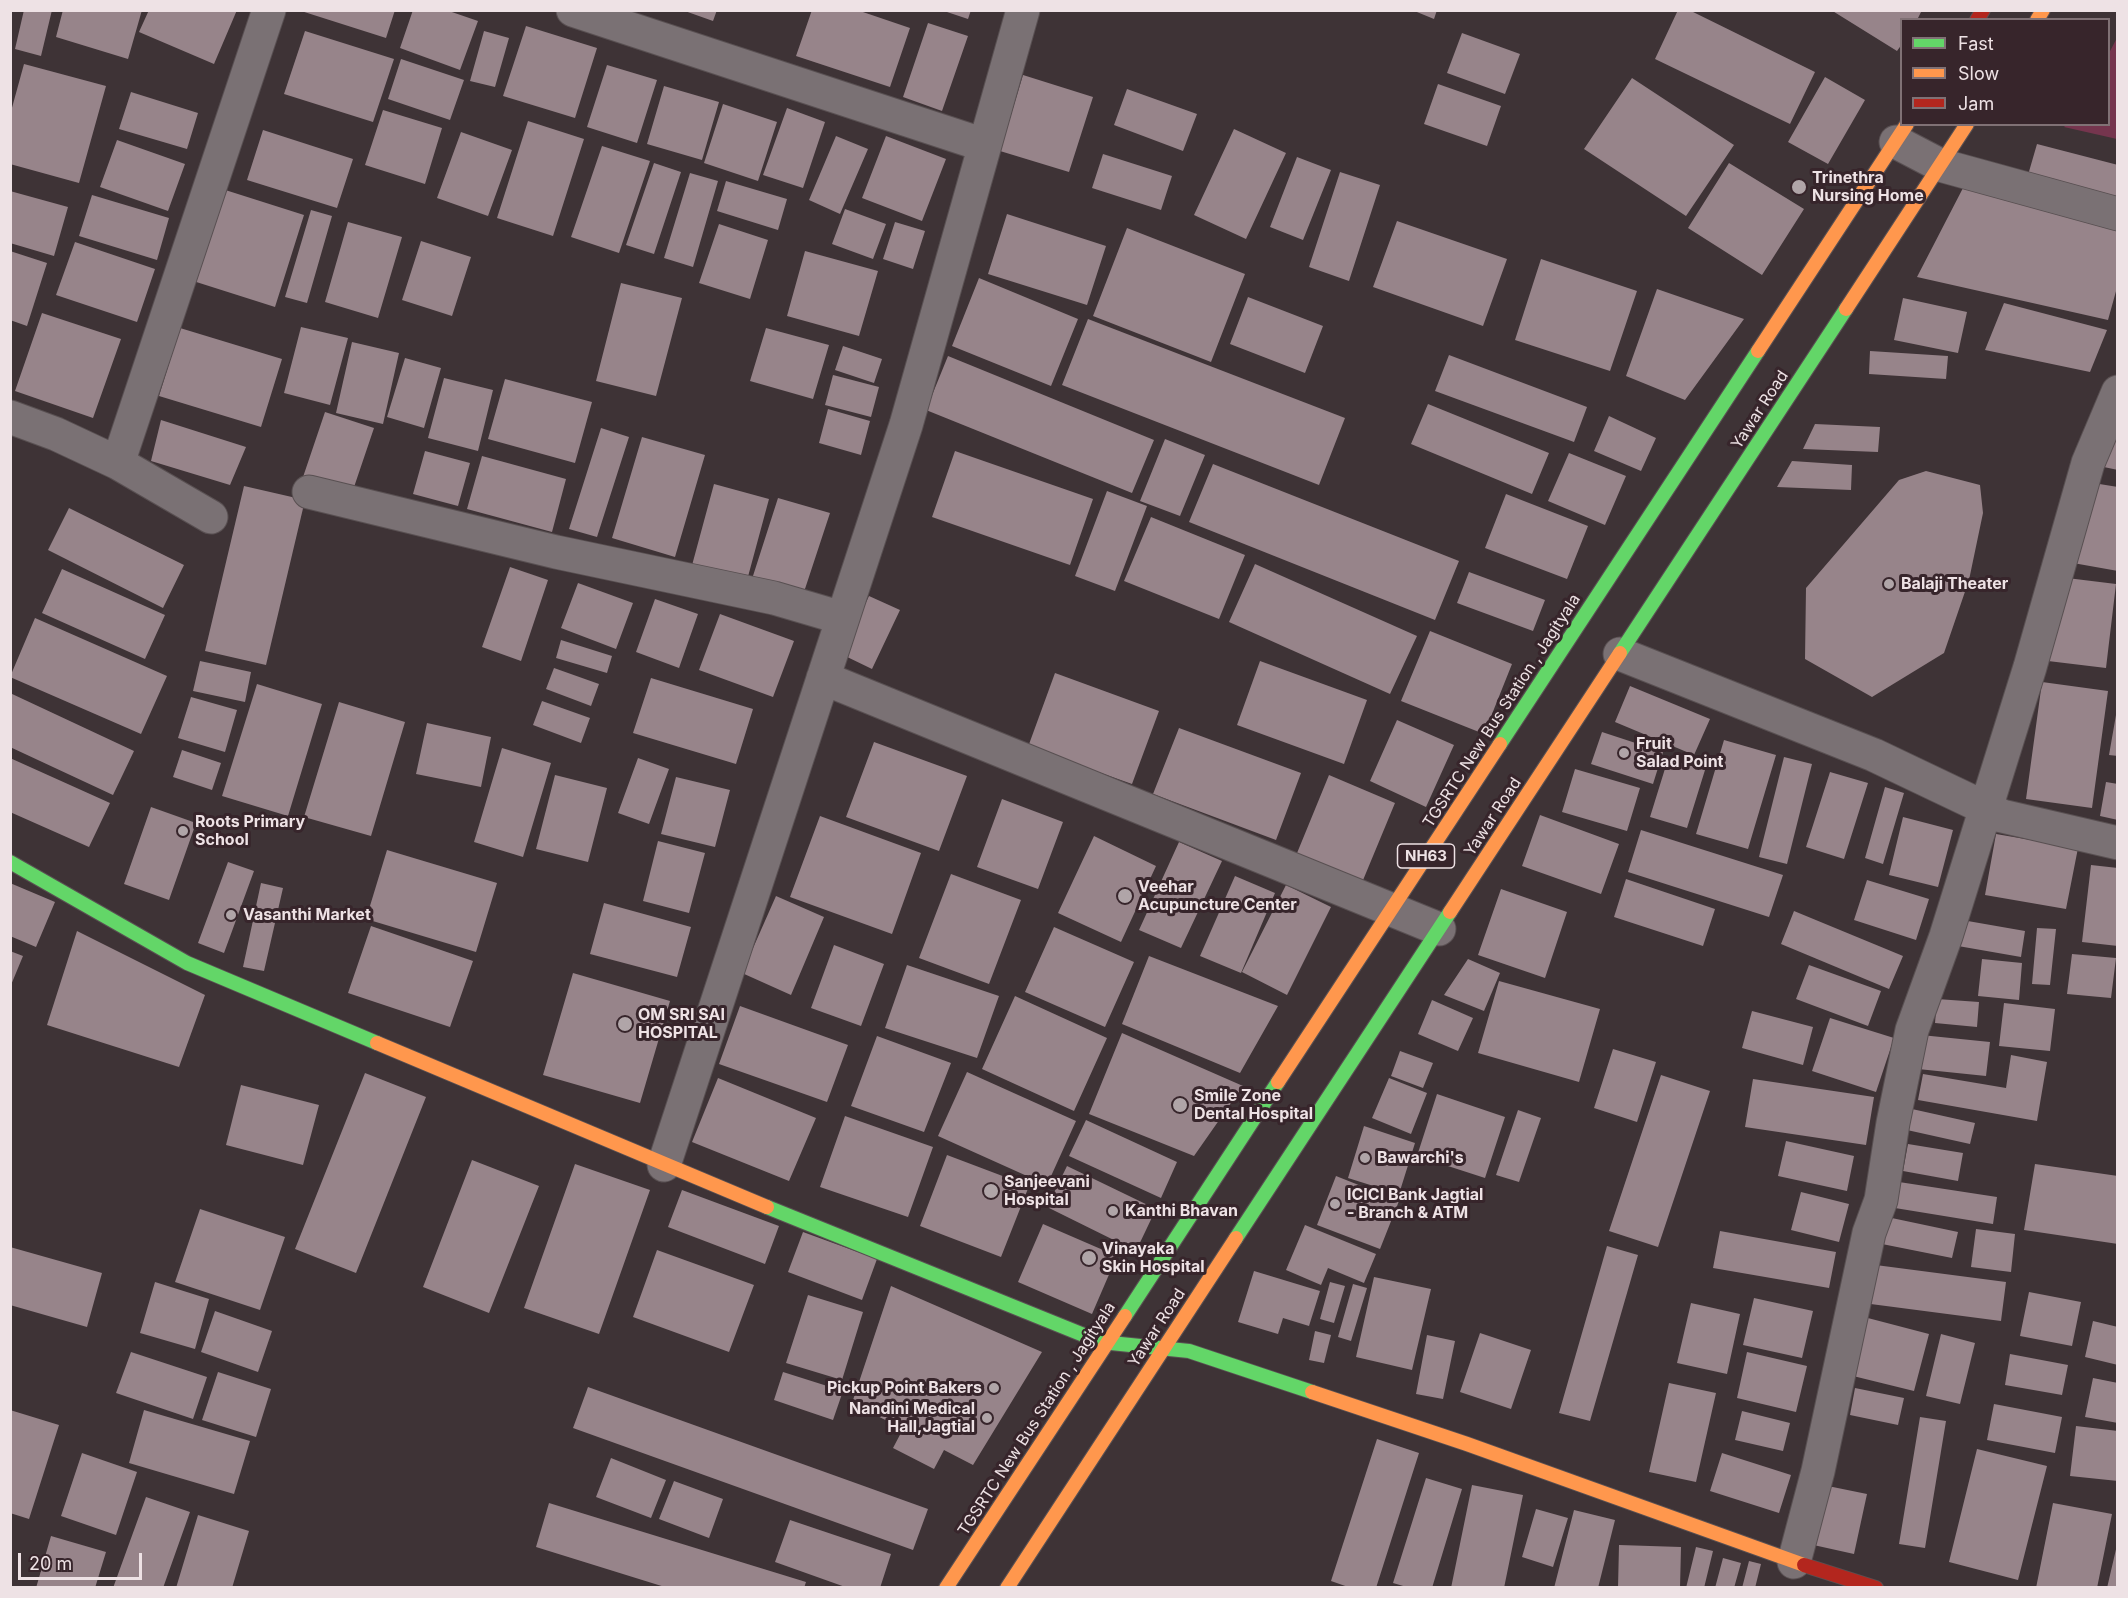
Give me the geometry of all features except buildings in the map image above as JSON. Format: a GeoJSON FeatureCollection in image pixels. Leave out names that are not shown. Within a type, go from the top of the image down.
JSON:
{"type":"FeatureCollection","features":[{"type":"Feature","properties":{"kind":"main road","name":"Yawar Road"},"geometry":{"type":"LineString","coordinates":[[1007,1587],[1966,126]]}},
{"type":"Feature","properties":{"kind":"main road","name":"TGSRTC New Bus Station , Jagityala"},"geometry":{"type":"LineString","coordinates":[[946,1587],[1901,133]]}},
{"type":"Feature","properties":{"kind":"main road"},"geometry":{"type":"LineString","coordinates":[[10,862],[187,963],[664,1165],[1107,1343],[1189,1351],[1309,1390],[1794,1562],[1876,1587]]}},
{"type":"Feature","properties":{"kind":"street"},"geometry":{"type":"LineString","coordinates":[[118,463],[269,10]]}},
{"type":"Feature","properties":{"kind":"street"},"geometry":{"type":"LineString","coordinates":[[573,10],[984,145]]}},
{"type":"Feature","properties":{"kind":"street"},"geometry":{"type":"LineString","coordinates":[[664,1165],[906,425],[1023,10]]}},
{"type":"Feature","properties":{"kind":"street"},"geometry":{"type":"LineString","coordinates":[[1901,133],[1940,165],[2118,214]]}},
{"type":"Feature","properties":{"kind":"street"},"geometry":{"type":"LineString","coordinates":[[1794,1562],[1820,1460],[1869,1233],[1881,1200],[1893,1123],[1912,1030],[1946,936],[2030,667],[2088,464],[2118,392]]}},
{"type":"Feature","properties":{"kind":"street"},"geometry":{"type":"LineString","coordinates":[[10,417],[56,434],[118,463],[211,517]]}},
{"type":"Feature","properties":{"kind":"street"},"geometry":{"type":"LineString","coordinates":[[309,492],[556,552],[774,598],[842,618]]}},
{"type":"Feature","properties":{"kind":"street"},"geometry":{"type":"LineString","coordinates":[[1620,654],[1874,755],[2002,816],[2118,843]]}},
{"type":"Feature","properties":{"kind":"street"},"geometry":{"type":"LineString","coordinates":[[823,678],[1439,929]]}},
{"type":"Feature","properties":{"kind":"shaded area"},"geometry":{"type":"Polygon","coordinates":[[[2117,38],[2117,139],[2064,127],[2110,126],[2110,51],[2117,38]]]}},
{"type":"Feature","properties":{"kind":"traffic: fast"},"geometry":{"type":"LineString","coordinates":[[1620,653],[1846,309]]}},
{"type":"Feature","properties":{"kind":"traffic: fast"},"geometry":{"type":"LineString","coordinates":[[1500,744],[1758,351]]}},
{"type":"Feature","properties":{"kind":"traffic: fast"},"geometry":{"type":"LineString","coordinates":[[10,862],[187,963],[377,1043]]}},
{"type":"Feature","properties":{"kind":"traffic: fast"},"geometry":{"type":"LineString","coordinates":[[1236,1238],[1450,912]]}},
{"type":"Feature","properties":{"kind":"traffic: fast"},"geometry":{"type":"LineString","coordinates":[[1125,1316],[1278,1082]]}},
{"type":"Feature","properties":{"kind":"traffic: fast"},"geometry":{"type":"LineString","coordinates":[[767,1207],[1101,1342],[1189,1351],[1312,1392]]}},
{"type":"Feature","properties":{"kind":"traffic: slow"},"geometry":{"type":"LineString","coordinates":[[2038,18],[2043,10]]}},
{"type":"Feature","properties":{"kind":"traffic: slow"},"geometry":{"type":"LineString","coordinates":[[1758,351],[1906,126]]}},
{"type":"Feature","properties":{"kind":"traffic: slow"},"geometry":{"type":"LineString","coordinates":[[1846,309],[1966,126]]}},
{"type":"Feature","properties":{"kind":"traffic: slow"},"geometry":{"type":"LineString","coordinates":[[1450,912],[1620,653]]}},
{"type":"Feature","properties":{"kind":"traffic: slow"},"geometry":{"type":"LineString","coordinates":[[1278,1082],[1500,744]]}},
{"type":"Feature","properties":{"kind":"traffic: slow"},"geometry":{"type":"LineString","coordinates":[[377,1043],[767,1207]]}},
{"type":"Feature","properties":{"kind":"traffic: slow"},"geometry":{"type":"LineString","coordinates":[[1007,1588],[1236,1238]]}},
{"type":"Feature","properties":{"kind":"traffic: slow"},"geometry":{"type":"LineString","coordinates":[[946,1588],[1125,1316]]}},
{"type":"Feature","properties":{"kind":"traffic: slow"},"geometry":{"type":"LineString","coordinates":[[1312,1392],[1467,1444],[1804,1565]]}},
{"type":"Feature","properties":{"kind":"traffic: jam"},"geometry":{"type":"LineString","coordinates":[[1978,18],[1983,10]]}},
{"type":"Feature","properties":{"kind":"traffic: jam"},"geometry":{"type":"LineString","coordinates":[[1804,1565],[1876,1588]]}},
{"type":"Feature","properties":{"kind":"place","name":"Trinethra Nursing Home"},"geometry":{"type":"Point","coordinates":[1799,187]}},
{"type":"Feature","properties":{"kind":"place","name":"Balaji Theater"},"geometry":{"type":"Point","coordinates":[1889,584]}},
{"type":"Feature","properties":{"kind":"place","name":"Fruit Salad Point"},"geometry":{"type":"Point","coordinates":[1624,753]}},
{"type":"Feature","properties":{"kind":"place","name":"Roots Primary School"},"geometry":{"type":"Point","coordinates":[183,831]}},
{"type":"Feature","properties":{"kind":"place","name":"Veehar Acupuncture Center"},"geometry":{"type":"Point","coordinates":[1125,896]}},
{"type":"Feature","properties":{"kind":"place","name":"Vasanthi Market"},"geometry":{"type":"Point","coordinates":[231,915]}},
{"type":"Feature","properties":{"kind":"place","name":"OM SRI SAI HOSPITAL"},"geometry":{"type":"Point","coordinates":[625,1024]}},
{"type":"Feature","properties":{"kind":"place","name":"Smile Zone Dental Hospital"},"geometry":{"type":"Point","coordinates":[1180,1105]}},
{"type":"Feature","properties":{"kind":"place","name":"Bawarchi's"},"geometry":{"type":"Point","coordinates":[1365,1158]}},
{"type":"Feature","properties":{"kind":"place","name":"Sanjeevani Hospital"},"geometry":{"type":"Point","coordinates":[991,1191]}},
{"type":"Feature","properties":{"kind":"place","name":"ICICI Bank Jagtial - Branch & ATM"},"geometry":{"type":"Point","coordinates":[1335,1204]}},
{"type":"Feature","properties":{"kind":"place","name":"Kanthi Bhavan"},"geometry":{"type":"Point","coordinates":[1113,1211]}},
{"type":"Feature","properties":{"kind":"place","name":"Vinayaka Skin Hospital"},"geometry":{"type":"Point","coordinates":[1089,1258]}},
{"type":"Feature","properties":{"kind":"place","name":"Pickup Point Bakers"},"geometry":{"type":"Point","coordinates":[994,1388]}},
{"type":"Feature","properties":{"kind":"place","name":"Nandini Medical Hall,Jagtial"},"geometry":{"type":"Point","coordinates":[987,1418]}}]}
